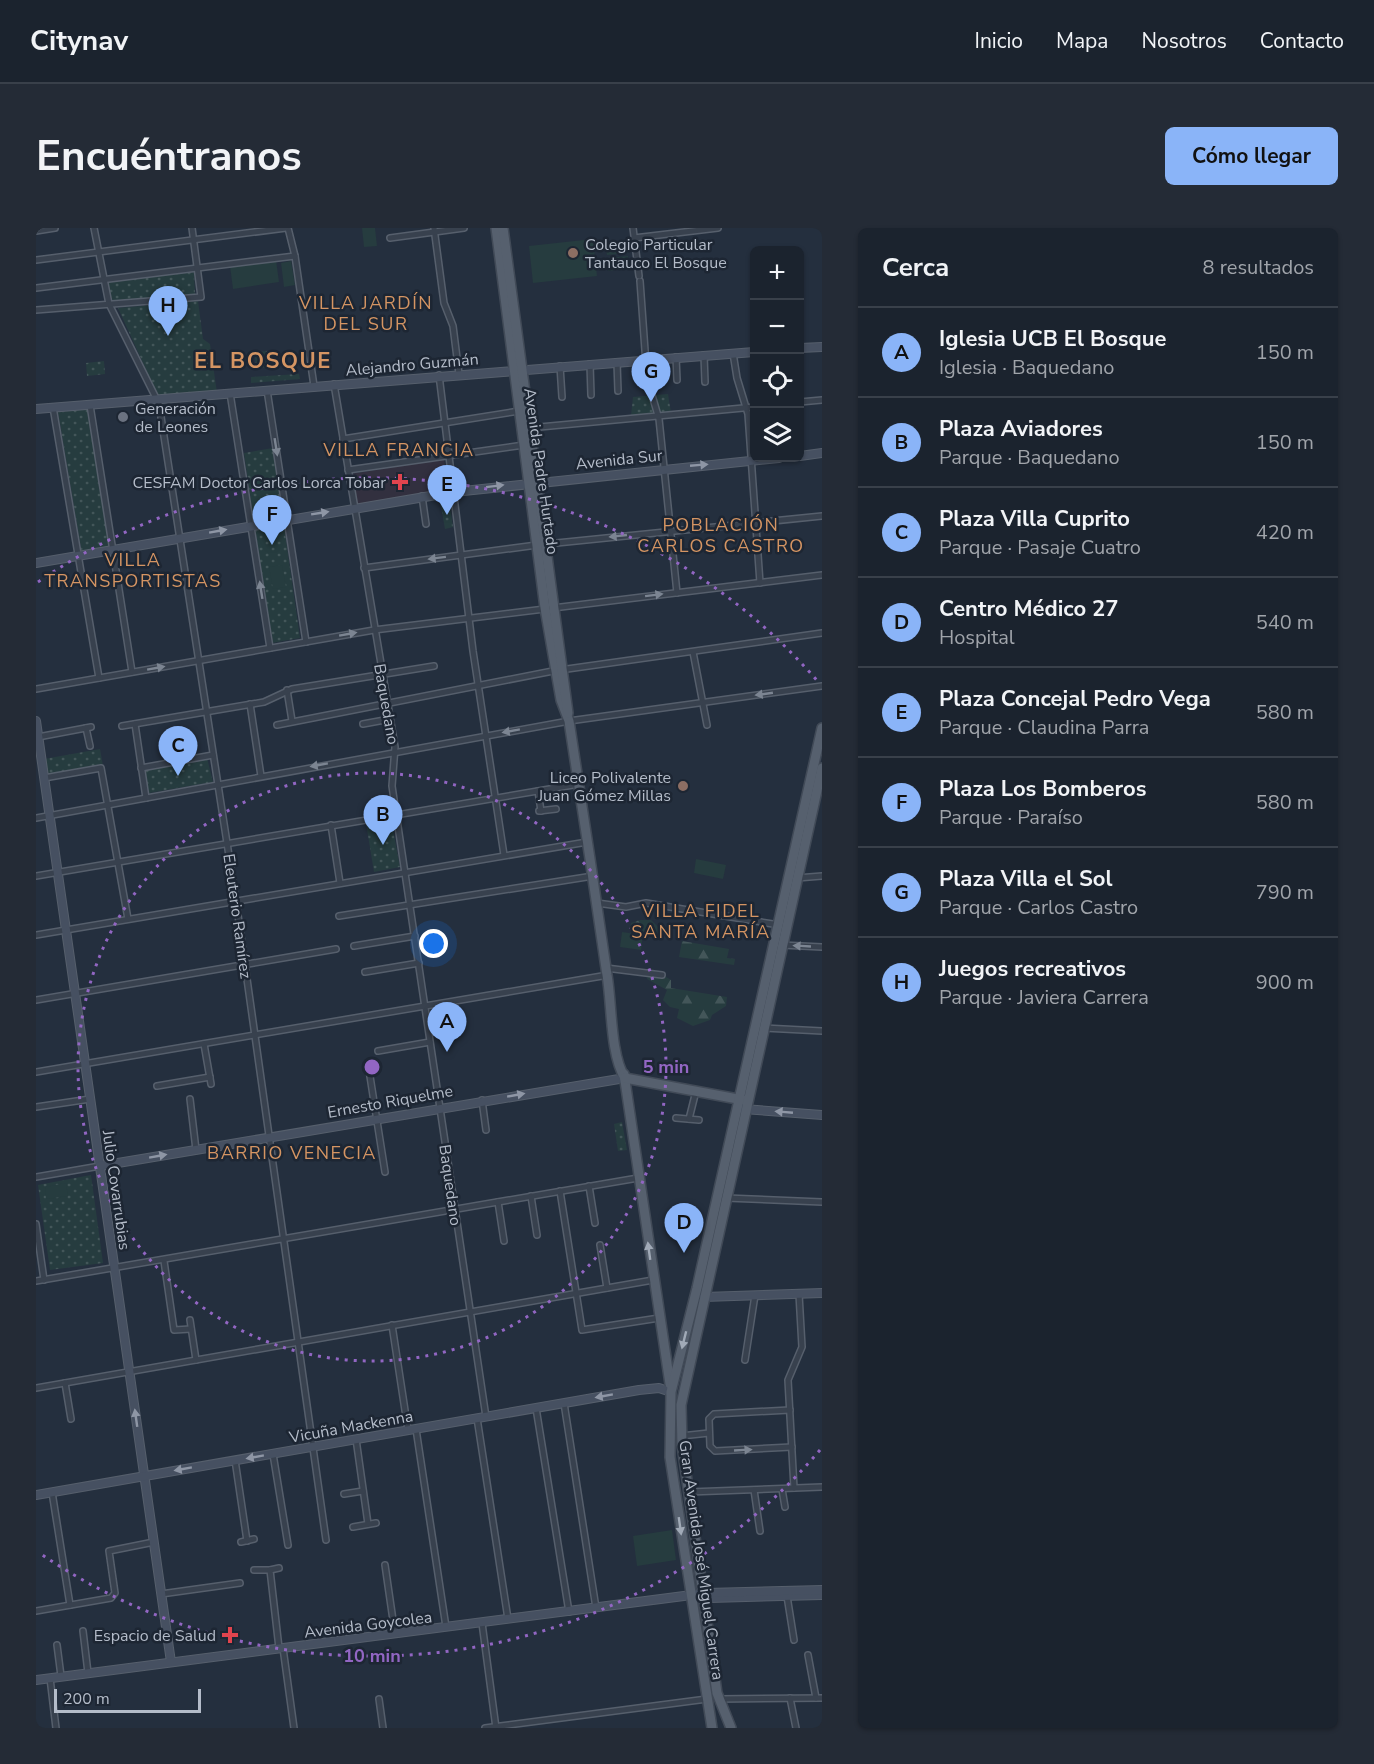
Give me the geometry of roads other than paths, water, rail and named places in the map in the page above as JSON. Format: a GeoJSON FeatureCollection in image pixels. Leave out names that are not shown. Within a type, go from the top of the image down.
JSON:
{"type":"FeatureCollection","features":[{"type":"Feature","properties":{"kind":"main road","name":"Avenida Padre Hurtado"},"geometry":{"type":"LineString","coordinates":[[496,228],[529,428],[532,482]]}},
{"type":"Feature","properties":{"kind":"main road","name":"Avenida Padre Hurtado"},"geometry":{"type":"LineString","coordinates":[[503,228],[518,369],[519,411],[560,670],[569,708],[568,718],[614,1023],[614,1044],[620,1070],[625,1078],[671,1392]]}},
{"type":"Feature","properties":{"kind":"main road","name":"Gran Avenida José Miguel Carrera"},"geometry":{"type":"LineString","coordinates":[[712,1728],[669,1448],[671,1392],[743,1104],[819,759],[822,728]]}},
{"type":"Feature","properties":{"kind":"main road","name":"Gran Avenida José Miguel Carrera"},"geometry":{"type":"LineString","coordinates":[[779,945],[779,925],[822,768]]}},
{"type":"Feature","properties":{"kind":"main road","name":"Ernesto Riquelme"},"geometry":{"type":"LineString","coordinates":[[625,1078],[696,1091],[743,1104]]}},
{"type":"Feature","properties":{"kind":"main road","name":"Gran Avenida José Miguel Carrera"},"geometry":{"type":"LineString","coordinates":[[731,1728],[719,1700],[688,1492],[681,1436],[681,1414],[684,1384],[726,1198],[743,1104]]}},
{"type":"Feature","properties":{"kind":"main road"},"geometry":{"type":"LineString","coordinates":[[697,1288],[704,1297]]}},
{"type":"Feature","properties":{"kind":"main road"},"geometry":{"type":"LineString","coordinates":[[671,1392],[681,1414]]}},
{"type":"Feature","properties":{"kind":"street"},"geometry":{"type":"LineString","coordinates":[[36,231],[55,228]]}},
{"type":"Feature","properties":{"kind":"street","name":"Eleuterio Ramírez"},"geometry":{"type":"LineString","coordinates":[[94,228],[109,304],[157,399],[236,901],[326,1540]]}},
{"type":"Feature","properties":{"kind":"street"},"geometry":{"type":"LineString","coordinates":[[36,310],[201,297],[192,228]]}},
{"type":"Feature","properties":{"kind":"street"},"geometry":{"type":"LineString","coordinates":[[36,260],[287,228],[295,256],[314,386]]}},
{"type":"Feature","properties":{"kind":"street"},"geometry":{"type":"LineString","coordinates":[[390,238],[434,230],[464,228]]}},
{"type":"Feature","properties":{"kind":"street"},"geometry":{"type":"LineString","coordinates":[[633,228],[648,383],[659,416],[677,593]]}},
{"type":"Feature","properties":{"kind":"street"},"geometry":{"type":"LineString","coordinates":[[634,238],[718,228]]}},
{"type":"Feature","properties":{"kind":"street"},"geometry":{"type":"LineString","coordinates":[[434,230],[444,303],[453,326],[459,374]]}},
{"type":"Feature","properties":{"kind":"street"},"geometry":{"type":"LineString","coordinates":[[36,288],[295,256]]}},
{"type":"Feature","properties":{"kind":"street"},"geometry":{"type":"LineString","coordinates":[[804,348],[822,347]]}},
{"type":"Feature","properties":{"kind":"street","name":"Alejandro Guzmán"},"geometry":{"type":"LineString","coordinates":[[36,409],[439,375],[750,352]]}},
{"type":"Feature","properties":{"kind":"street"},"geometry":{"type":"LineString","coordinates":[[733,353],[736,378],[747,407],[750,447]]}},
{"type":"Feature","properties":{"kind":"street"},"geometry":{"type":"LineString","coordinates":[[704,355],[705,382]]}},
{"type":"Feature","properties":{"kind":"street"},"geometry":{"type":"LineString","coordinates":[[676,357],[677,380]]}},
{"type":"Feature","properties":{"kind":"street"},"geometry":{"type":"LineString","coordinates":[[617,362],[618,391]]}},
{"type":"Feature","properties":{"kind":"street"},"geometry":{"type":"LineString","coordinates":[[590,364],[591,396]]}},
{"type":"Feature","properties":{"kind":"street"},"geometry":{"type":"LineString","coordinates":[[561,366],[562,397]]}},
{"type":"Feature","properties":{"kind":"street"},"geometry":{"type":"LineString","coordinates":[[439,375],[478,685],[504,855]]}},
{"type":"Feature","properties":{"kind":"street","name":"Baquedano"},"geometry":{"type":"LineString","coordinates":[[334,384],[395,752],[392,779],[486,1417]]}},
{"type":"Feature","properties":{"kind":"street"},"geometry":{"type":"LineString","coordinates":[[267,390],[306,642]]}},
{"type":"Feature","properties":{"kind":"street"},"geometry":{"type":"LineString","coordinates":[[230,393],[270,648]]}},
{"type":"Feature","properties":{"kind":"street"},"geometry":{"type":"LineString","coordinates":[[804,402],[822,400]]}},
{"type":"Feature","properties":{"kind":"street"},"geometry":{"type":"LineString","coordinates":[[90,405],[132,672]]}},
{"type":"Feature","properties":{"kind":"street"},"geometry":{"type":"LineString","coordinates":[[53,407],[99,678]]}},
{"type":"Feature","properties":{"kind":"street"},"geometry":{"type":"LineString","coordinates":[[529,428],[750,407]]}},
{"type":"Feature","properties":{"kind":"street"},"geometry":{"type":"LineString","coordinates":[[343,439],[519,411]]}},
{"type":"Feature","properties":{"kind":"street"},"geometry":{"type":"LineString","coordinates":[[348,470],[524,445]]}},
{"type":"Feature","properties":{"kind":"street"},"geometry":{"type":"LineString","coordinates":[[804,455],[822,453]]}},
{"type":"Feature","properties":{"kind":"street","name":"Avenida Sur"},"geometry":{"type":"LineString","coordinates":[[36,563],[422,496],[532,482],[750,460]]}},
{"type":"Feature","properties":{"kind":"street"},"geometry":{"type":"LineString","coordinates":[[751,462],[760,583]]}},
{"type":"Feature","properties":{"kind":"street"},"geometry":{"type":"LineString","coordinates":[[422,496],[426,524]]}},
{"type":"Feature","properties":{"kind":"street"},"geometry":{"type":"LineString","coordinates":[[364,567],[541,544],[822,516]]}},
{"type":"Feature","properties":{"kind":"street"},"geometry":{"type":"LineString","coordinates":[[36,689],[374,630],[822,574]]}},
{"type":"Feature","properties":{"kind":"street"},"geometry":{"type":"LineString","coordinates":[[277,725],[560,670],[822,633]]}},
{"type":"Feature","properties":{"kind":"street"},"geometry":{"type":"LineString","coordinates":[[693,652],[707,725]]}},
{"type":"Feature","properties":{"kind":"street"},"geometry":{"type":"LineString","coordinates":[[122,726],[270,700],[287,690],[434,666]]}},
{"type":"Feature","properties":{"kind":"street"},"geometry":{"type":"LineString","coordinates":[[36,818],[486,736],[568,718],[822,686]]}},
{"type":"Feature","properties":{"kind":"street"},"geometry":{"type":"LineString","coordinates":[[287,690],[292,721]]}},
{"type":"Feature","properties":{"kind":"street"},"geometry":{"type":"LineString","coordinates":[[250,704],[261,776]]}},
{"type":"Feature","properties":{"kind":"street"},"geometry":{"type":"LineString","coordinates":[[363,724],[390,719]]}},
{"type":"Feature","properties":{"kind":"street","name":"Julio Covarrubias"},"geometry":{"type":"LineString","coordinates":[[36,721],[171,1662]]}},
{"type":"Feature","properties":{"kind":"street"},"geometry":{"type":"LineString","coordinates":[[135,724],[146,798]]}},
{"type":"Feature","properties":{"kind":"street"},"geometry":{"type":"LineString","coordinates":[[38,737],[89,727],[90,746]]}},
{"type":"Feature","properties":{"kind":"street"},"geometry":{"type":"LineString","coordinates":[[141,768],[213,755]]}},
{"type":"Feature","properties":{"kind":"street"},"geometry":{"type":"LineString","coordinates":[[44,778],[101,768],[128,919]]}},
{"type":"Feature","properties":{"kind":"street"},"geometry":{"type":"LineString","coordinates":[[36,876],[579,784]]}},
{"type":"Feature","properties":{"kind":"street"},"geometry":{"type":"LineString","coordinates":[[538,790],[540,811],[556,809]]}},
{"type":"Feature","properties":{"kind":"street"},"geometry":{"type":"LineString","coordinates":[[331,825],[340,883]]}},
{"type":"Feature","properties":{"kind":"street"},"geometry":{"type":"LineString","coordinates":[[36,935],[588,842]]}},
{"type":"Feature","properties":{"kind":"street"},"geometry":{"type":"LineString","coordinates":[[339,916],[593,876]]}},
{"type":"Feature","properties":{"kind":"street"},"geometry":{"type":"LineString","coordinates":[[794,877],[822,876]]}},
{"type":"Feature","properties":{"kind":"street"},"geometry":{"type":"LineString","coordinates":[[597,903],[626,907],[646,903],[779,925]]}},
{"type":"Feature","properties":{"kind":"street"},"geometry":{"type":"LineString","coordinates":[[354,946],[415,936]]}},
{"type":"Feature","properties":{"kind":"street"},"geometry":{"type":"LineString","coordinates":[[779,945],[822,947]]}},
{"type":"Feature","properties":{"kind":"street"},"geometry":{"type":"LineString","coordinates":[[36,999],[336,949]]}},
{"type":"Feature","properties":{"kind":"street"},"geometry":{"type":"LineString","coordinates":[[365,972],[419,963]]}},
{"type":"Feature","properties":{"kind":"street"},"geometry":{"type":"LineString","coordinates":[[36,1072],[424,1006],[607,972],[662,975]]}},
{"type":"Feature","properties":{"kind":"street"},"geometry":{"type":"LineString","coordinates":[[760,1028],[822,1031]]}},
{"type":"Feature","properties":{"kind":"street"},"geometry":{"type":"LineString","coordinates":[[378,1051],[430,1042]]}},
{"type":"Feature","properties":{"kind":"street"},"geometry":{"type":"LineString","coordinates":[[157,1086],[210,1081],[204,1044]]}},
{"type":"Feature","properties":{"kind":"street"},"geometry":{"type":"LineString","coordinates":[[369,1070],[385,1172]]}},
{"type":"Feature","properties":{"kind":"street","name":"Ernesto Riquelme"},"geometry":{"type":"LineString","coordinates":[[36,1177],[482,1100],[625,1078]]}},
{"type":"Feature","properties":{"kind":"street"},"geometry":{"type":"LineString","coordinates":[[688,1119],[696,1091]]}},
{"type":"Feature","properties":{"kind":"street"},"geometry":{"type":"LineString","coordinates":[[36,1107],[90,1099]]}},
{"type":"Feature","properties":{"kind":"street"},"geometry":{"type":"LineString","coordinates":[[190,1099],[196,1150]]}},
{"type":"Feature","properties":{"kind":"street"},"geometry":{"type":"LineString","coordinates":[[482,1100],[486,1130]]}},
{"type":"Feature","properties":{"kind":"street"},"geometry":{"type":"LineString","coordinates":[[743,1104],[822,1115]]}},
{"type":"Feature","properties":{"kind":"street"},"geometry":{"type":"LineString","coordinates":[[676,1118],[699,1120]]}},
{"type":"Feature","properties":{"kind":"street"},"geometry":{"type":"LineString","coordinates":[[36,1281],[283,1241],[638,1178]]}},
{"type":"Feature","properties":{"kind":"street"},"geometry":{"type":"LineString","coordinates":[[589,1186],[594,1222]]}},
{"type":"Feature","properties":{"kind":"street"},"geometry":{"type":"LineString","coordinates":[[560,1191],[583,1331],[659,1318]]}},
{"type":"Feature","properties":{"kind":"street"},"geometry":{"type":"LineString","coordinates":[[531,1196],[537,1235]]}},
{"type":"Feature","properties":{"kind":"street"},"geometry":{"type":"LineString","coordinates":[[726,1198],[822,1202]]}},
{"type":"Feature","properties":{"kind":"street"},"geometry":{"type":"LineString","coordinates":[[498,1202],[504,1241]]}},
{"type":"Feature","properties":{"kind":"street"},"geometry":{"type":"LineString","coordinates":[[36,1224],[44,1280]]}},
{"type":"Feature","properties":{"kind":"street"},"geometry":{"type":"LineString","coordinates":[[600,1245],[607,1288]]}},
{"type":"Feature","properties":{"kind":"street"},"geometry":{"type":"LineString","coordinates":[[164,1261],[174,1330],[191,1329]]}},
{"type":"Feature","properties":{"kind":"street"},"geometry":{"type":"LineString","coordinates":[[36,1388],[653,1280]]}},
{"type":"Feature","properties":{"kind":"street"},"geometry":{"type":"LineString","coordinates":[[704,1297],[822,1293]]}},
{"type":"Feature","properties":{"kind":"street"},"geometry":{"type":"LineString","coordinates":[[794,1488],[789,1375],[802,1347],[799,1294]]}},
{"type":"Feature","properties":{"kind":"street"},"geometry":{"type":"LineString","coordinates":[[745,1360],[755,1296]]}},
{"type":"Feature","properties":{"kind":"street"},"geometry":{"type":"LineString","coordinates":[[190,1320],[196,1360]]}},
{"type":"Feature","properties":{"kind":"street"},"geometry":{"type":"LineString","coordinates":[[392,1325],[446,1627]]}},
{"type":"Feature","properties":{"kind":"street"},"geometry":{"type":"LineString","coordinates":[[65,1383],[71,1419]]}},
{"type":"Feature","properties":{"kind":"street","name":"Vicuña Mackenna"},"geometry":{"type":"LineString","coordinates":[[36,1494],[655,1388],[671,1392]]}},
{"type":"Feature","properties":{"kind":"street"},"geometry":{"type":"LineString","coordinates":[[564,1403],[596,1608]]}},
{"type":"Feature","properties":{"kind":"street"},"geometry":{"type":"LineString","coordinates":[[536,1408],[569,1612]]}},
{"type":"Feature","properties":{"kind":"street"},"geometry":{"type":"LineString","coordinates":[[790,1410],[714,1414],[709,1419],[709,1433],[710,1446],[716,1451],[792,1447]]}},
{"type":"Feature","properties":{"kind":"street"},"geometry":{"type":"LineString","coordinates":[[477,1418],[508,1619]]}},
{"type":"Feature","properties":{"kind":"street"},"geometry":{"type":"LineString","coordinates":[[681,1436],[709,1433]]}},
{"type":"Feature","properties":{"kind":"street"},"geometry":{"type":"LineString","coordinates":[[356,1439],[368,1524]]}},
{"type":"Feature","properties":{"kind":"street"},"geometry":{"type":"LineString","coordinates":[[273,1454],[288,1545]]}},
{"type":"Feature","properties":{"kind":"street"},"geometry":{"type":"LineString","coordinates":[[236,1460],[244,1541],[254,1539]]}},
{"type":"Feature","properties":{"kind":"street"},"geometry":{"type":"LineString","coordinates":[[688,1492],[822,1487]]}},
{"type":"Feature","properties":{"kind":"street"},"geometry":{"type":"LineString","coordinates":[[783,1489],[785,1507]]}},
{"type":"Feature","properties":{"kind":"street"},"geometry":{"type":"LineString","coordinates":[[754,1490],[760,1531]]}},
{"type":"Feature","properties":{"kind":"street"},"geometry":{"type":"LineString","coordinates":[[344,1494],[363,1491]]}},
{"type":"Feature","properties":{"kind":"street"},"geometry":{"type":"LineString","coordinates":[[52,1492],[70,1605]]}},
{"type":"Feature","properties":{"kind":"street"},"geometry":{"type":"LineString","coordinates":[[352,1527],[376,1523]]}},
{"type":"Feature","properties":{"kind":"street"},"geometry":{"type":"LineString","coordinates":[[36,1611],[114,1597],[109,1551],[153,1542]]}},
{"type":"Feature","properties":{"kind":"street"},"geometry":{"type":"LineString","coordinates":[[385,1565],[394,1634]]}},
{"type":"Feature","properties":{"kind":"street"},"geometry":{"type":"LineString","coordinates":[[254,1570],[279,1569]]}},
{"type":"Feature","properties":{"kind":"street"},"geometry":{"type":"LineString","coordinates":[[270,1570],[294,1728]]}},
{"type":"Feature","properties":{"kind":"street"},"geometry":{"type":"LineString","coordinates":[[161,1594],[240,1583]]}},
{"type":"Feature","properties":{"kind":"street","name":"Avenida Goycolea"},"geometry":{"type":"LineString","coordinates":[[36,1680],[690,1596],[822,1590]]}},
{"type":"Feature","properties":{"kind":"street","name":"Avenida Goycolea"},"geometry":{"type":"LineString","coordinates":[[703,1595],[710,1598],[822,1595]]}},
{"type":"Feature","properties":{"kind":"street"},"geometry":{"type":"LineString","coordinates":[[787,1596],[794,1640]]}},
{"type":"Feature","properties":{"kind":"street"},"geometry":{"type":"LineString","coordinates":[[482,1623],[496,1727]]}},
{"type":"Feature","properties":{"kind":"street"},"geometry":{"type":"LineString","coordinates":[[83,1631],[88,1673]]}},
{"type":"Feature","properties":{"kind":"street"},"geometry":{"type":"LineString","coordinates":[[57,1645],[61,1676]]}},
{"type":"Feature","properties":{"kind":"street"},"geometry":{"type":"LineString","coordinates":[[719,1700],[819,1698],[808,1655]]}},
{"type":"Feature","properties":{"kind":"street"},"geometry":{"type":"LineString","coordinates":[[50,1678],[56,1728]]}},
{"type":"Feature","properties":{"kind":"street"},"geometry":{"type":"LineString","coordinates":[[790,1698],[796,1728]]}},
{"type":"Feature","properties":{"kind":"street"},"geometry":{"type":"LineString","coordinates":[[379,1699],[383,1728]]}},
{"type":"Feature","properties":{"kind":"street"},"geometry":{"type":"LineString","coordinates":[[485,1728],[531,1725],[707,1699]]}},
{"type":"Feature","properties":{"kind":"place","name":"Colegio Particular Tantauco El Bosque"},"geometry":{"type":"Point","coordinates":[573,253]}},
{"type":"Feature","properties":{"kind":"place","name":"Juegos recreativos"},"geometry":{"type":"Point","coordinates":[168,336]}},
{"type":"Feature","properties":{"kind":"place","name":"Plaza Villa el Sol"},"geometry":{"type":"Point","coordinates":[651,402]}},
{"type":"Feature","properties":{"kind":"place","name":"Generación de Leones"},"geometry":{"type":"Point","coordinates":[123,417]}},
{"type":"Feature","properties":{"kind":"place","name":"CESFAM Doctor Carlos Lorca Tobar"},"geometry":{"type":"Point","coordinates":[400,482]}},
{"type":"Feature","properties":{"kind":"place","name":"Plaza Concejal Pedro Vega"},"geometry":{"type":"Point","coordinates":[447,515]}},
{"type":"Feature","properties":{"kind":"place","name":"Plaza Los Bomberos"},"geometry":{"type":"Point","coordinates":[272,545]}},
{"type":"Feature","properties":{"kind":"place","name":"Plaza Villa Cuprito"},"geometry":{"type":"Point","coordinates":[178,776]}},
{"type":"Feature","properties":{"kind":"place","name":"Liceo Polivalente Juan Gómez Millas"},"geometry":{"type":"Point","coordinates":[683,786]}},
{"type":"Feature","properties":{"kind":"place","name":"Plaza Aviadores"},"geometry":{"type":"Point","coordinates":[383,845]}},
{"type":"Feature","properties":{"kind":"place","name":"Iglesia UCB El Bosque"},"geometry":{"type":"Point","coordinates":[447,1052]}},
{"type":"Feature","properties":{"kind":"place","name":"Centro Médico 27"},"geometry":{"type":"Point","coordinates":[684,1253]}},
{"type":"Feature","properties":{"kind":"place","name":"Espacio de Salud"},"geometry":{"type":"Point","coordinates":[230,1635]}},
{"type":"Feature","properties":{"kind":"district","name":"VILLA JARDÍN DEL SUR"},"geometry":{"type":"Point","coordinates":[366,313]}},
{"type":"Feature","properties":{"kind":"district","name":"EL BOSQUE"},"geometry":{"type":"Point","coordinates":[263,360]}},
{"type":"Feature","properties":{"kind":"district","name":"VILLA FRANCIA"},"geometry":{"type":"Point","coordinates":[399,450]}},
{"type":"Feature","properties":{"kind":"district","name":"POBLACIÓN CARLOS CASTRO"},"geometry":{"type":"Point","coordinates":[721,535]}},
{"type":"Feature","properties":{"kind":"district","name":"VILLA TRANSPORTISTAS"},"geometry":{"type":"Point","coordinates":[133,570]}},
{"type":"Feature","properties":{"kind":"district","name":"VILLA FIDEL SANTA MARÍA"},"geometry":{"type":"Point","coordinates":[701,921]}},
{"type":"Feature","properties":{"kind":"district","name":"BARRIO VENECIA"},"geometry":{"type":"Point","coordinates":[292,1153]}}]}
